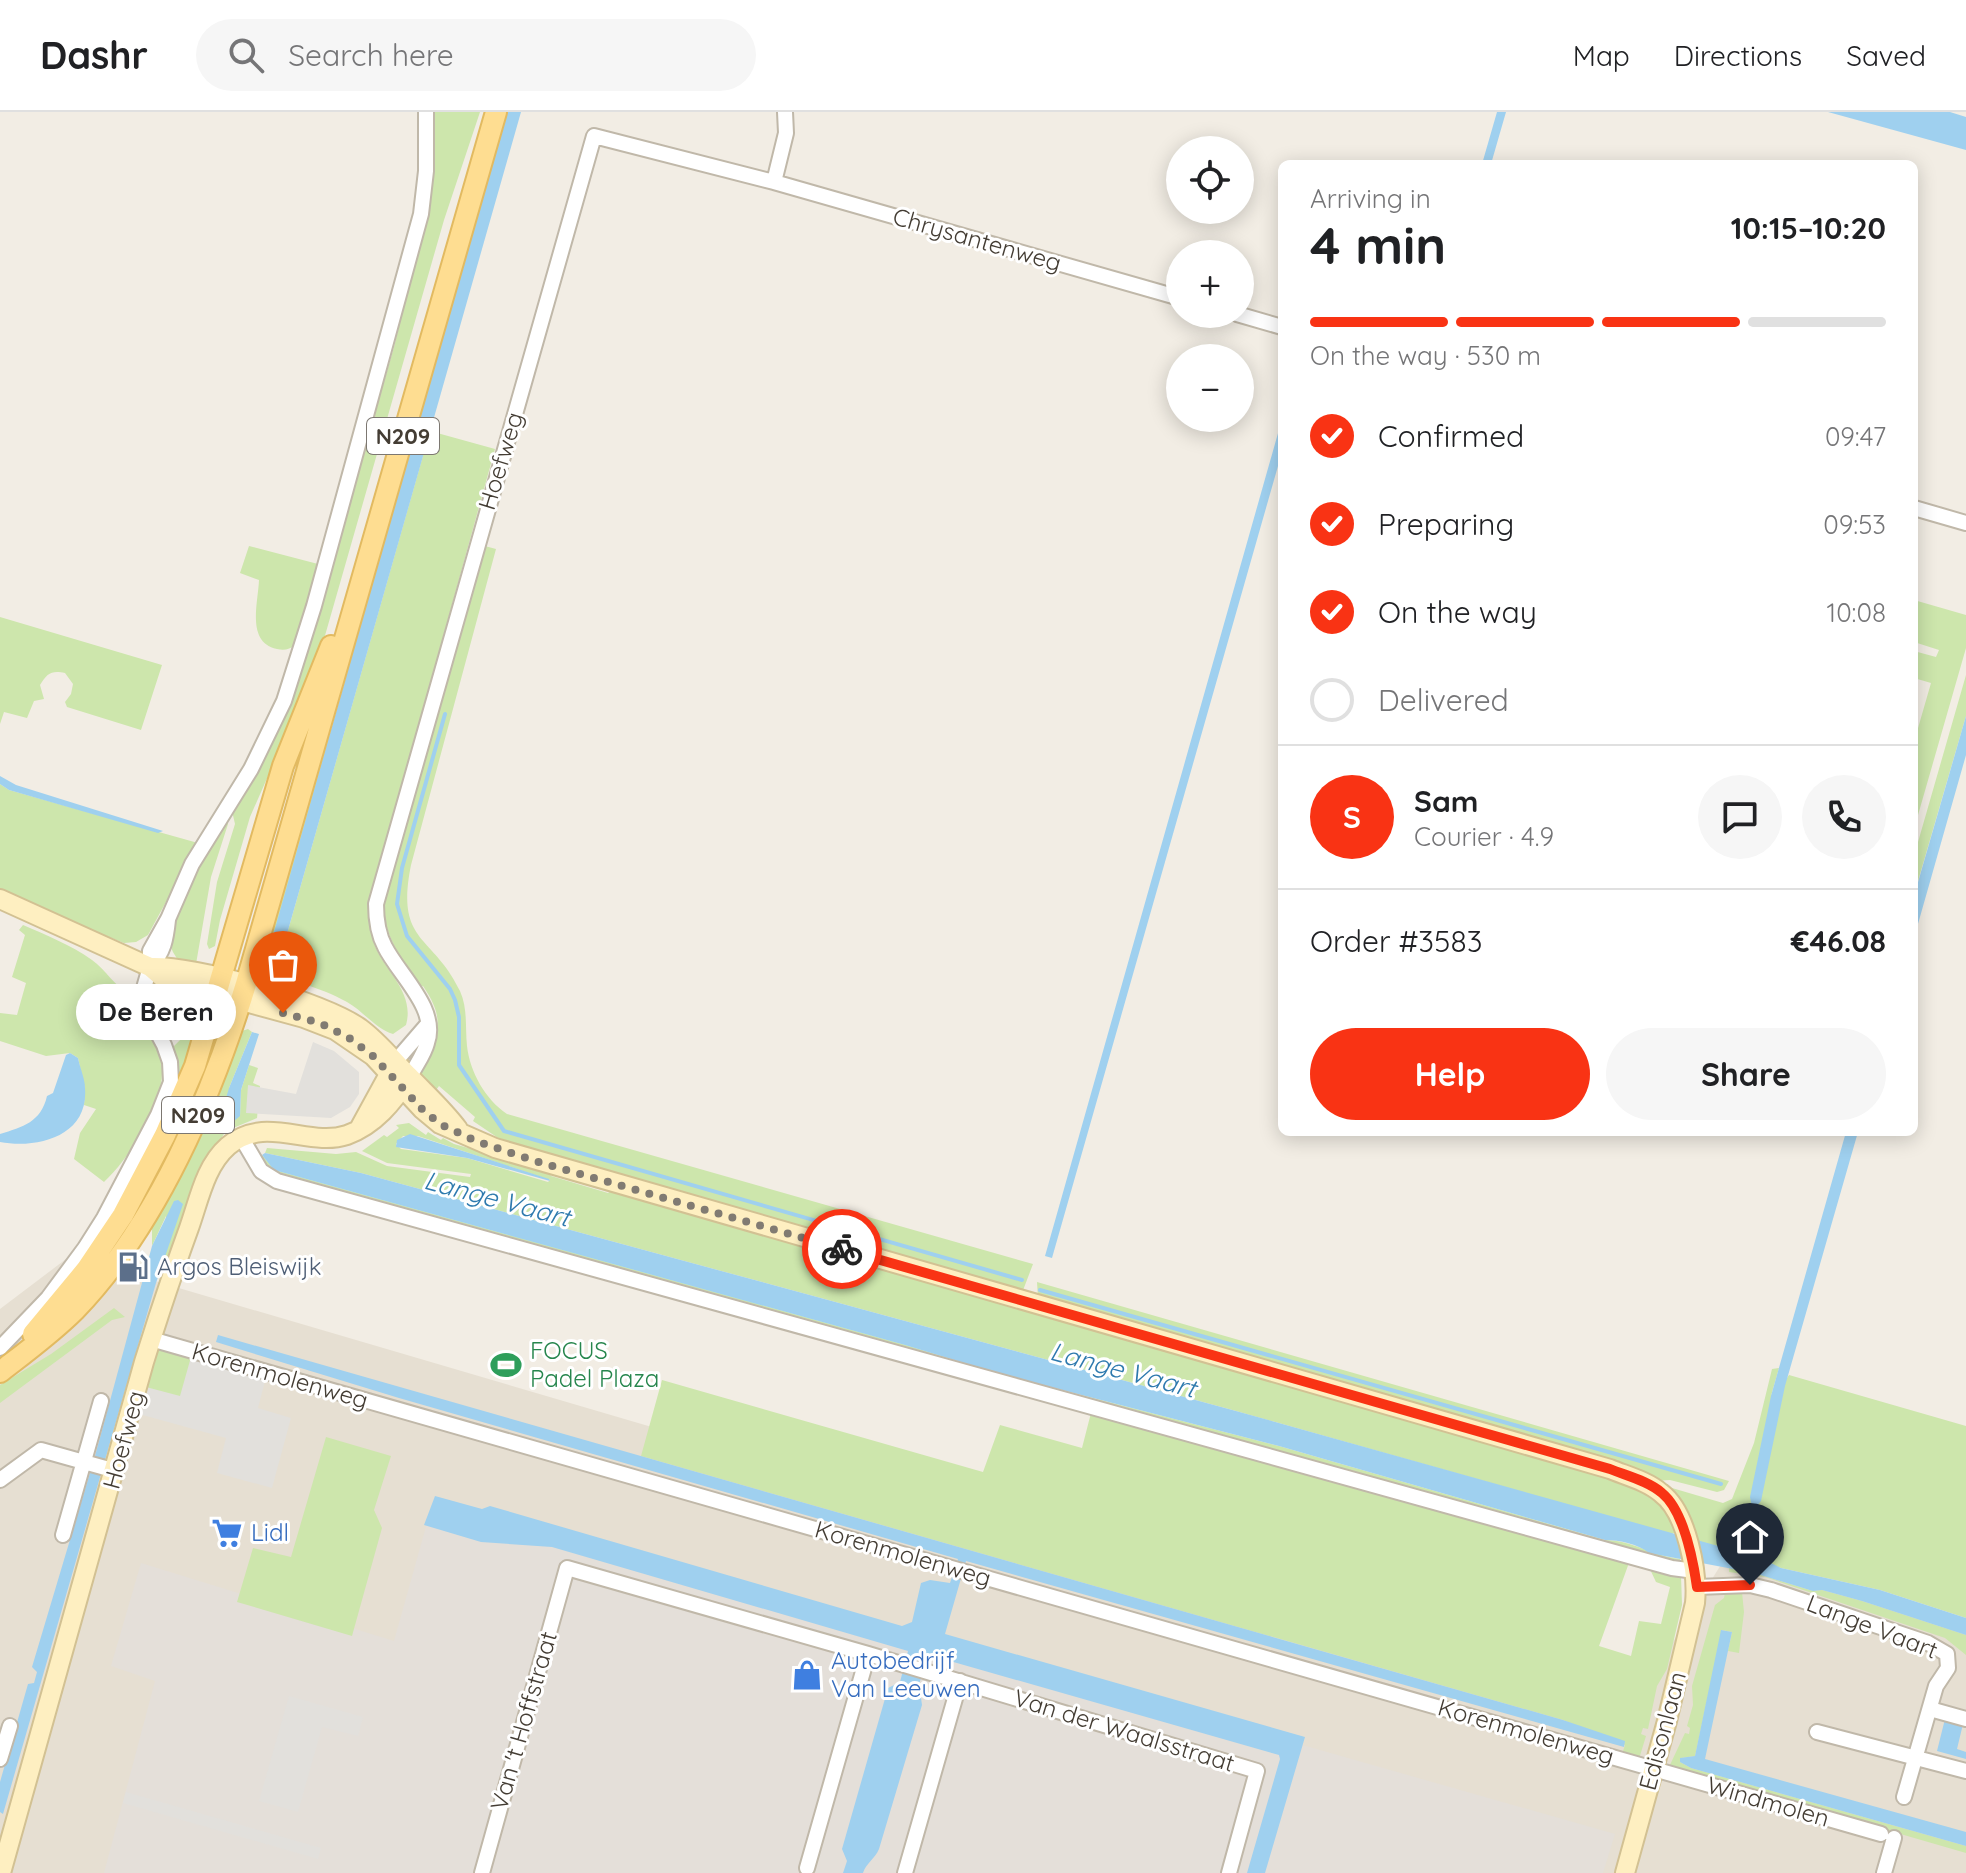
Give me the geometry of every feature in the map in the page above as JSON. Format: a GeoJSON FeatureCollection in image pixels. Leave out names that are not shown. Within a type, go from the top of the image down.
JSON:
{"type":"FeatureCollection","features":[{"type":"Feature","properties":{"kind":"main road","name":"N209"},"geometry":{"type":"LineString","coordinates":[[0,1371],[64,1299],[123,1215],[165,1135],[195,1066],[283,766],[337,628],[484,112]]}},
{"type":"Feature","properties":{"kind":"main road","name":"N209"},"geometry":{"type":"LineString","coordinates":[[0,1371],[50,1334],[125,1249],[194,1122],[214,1076],[243,993],[496,112]]}},
{"type":"Feature","properties":{"kind":"street"},"geometry":{"type":"LineString","coordinates":[[0,1348],[48,1298],[85,1248],[158,1115],[171,1082],[164,1045],[143,1006],[142,995],[150,967],[160,956],[168,919],[192,864],[265,744],[299,659],[421,214],[426,171],[426,112]]}},
{"type":"Feature","properties":{"kind":"street"},"geometry":{"type":"LineString","coordinates":[[774,182],[786,133],[785,112]]}},
{"type":"Feature","properties":{"kind":"street","name":"Hoefweg"},"geometry":{"type":"LineString","coordinates":[[427,1025],[422,1003],[385,948],[379,933],[376,904],[594,136],[774,182]]}},
{"type":"Feature","properties":{"kind":"street","name":"Chrysantenweg"},"geometry":{"type":"LineString","coordinates":[[774,182],[1166,294]]}},
{"type":"Feature","properties":{"kind":"street"},"geometry":{"type":"LineString","coordinates":[[1254,319],[1278,326]]}},
{"type":"Feature","properties":{"kind":"street"},"geometry":{"type":"LineString","coordinates":[[1918,509],[1966,523]]}},
{"type":"Feature","properties":{"kind":"street"},"geometry":{"type":"LineString","coordinates":[[0,899],[150,967],[171,966],[218,987],[316,1007],[358,1027],[382,1046],[392,1067],[406,1082],[422,1109],[440,1124],[495,1148],[1610,1469],[1662,1493],[1682,1525],[1696,1579]]}},
{"type":"Feature","properties":{"kind":"street"},"geometry":{"type":"LineString","coordinates":[[359,1129],[392,1067],[427,1025]]}},
{"type":"Feature","properties":{"kind":"street"},"geometry":{"type":"LineString","coordinates":[[241,1137],[265,1131],[338,1137],[379,1117],[406,1082],[427,1044],[427,1025]]}},
{"type":"Feature","properties":{"kind":"street","name":"Hoefweg"},"geometry":{"type":"LineString","coordinates":[[1,1873],[4,1846],[151,1339],[207,1175],[226,1148],[241,1137]]}},
{"type":"Feature","properties":{"kind":"street","name":"Lange Vaart"},"geometry":{"type":"LineString","coordinates":[[241,1137],[261,1171],[277,1181],[1672,1568],[1696,1579],[1771,1590],[1942,1650],[1947,1654],[1949,1664],[1936,1686],[1904,1797]]}},
{"type":"Feature","properties":{"kind":"street","name":"Korenmolenweg"},"geometry":{"type":"LineString","coordinates":[[151,1339],[1654,1769]]}},
{"type":"Feature","properties":{"kind":"street","name":"Hoefweg"},"geometry":{"type":"LineString","coordinates":[[63,1535],[87,1463],[101,1401]]}},
{"type":"Feature","properties":{"kind":"street"},"geometry":{"type":"LineString","coordinates":[[0,1480],[41,1450],[111,1470]]}},
{"type":"Feature","properties":{"kind":"street","name":"Van der Waalsstraat"},"geometry":{"type":"LineString","coordinates":[[567,1568],[960,1681],[1257,1771],[1229,1873]]}},
{"type":"Feature","properties":{"kind":"street","name":"Van 't Hoffstraat"},"geometry":{"type":"LineString","coordinates":[[482,1873],[567,1568]]}},
{"type":"Feature","properties":{"kind":"street","name":"Edisonlaan"},"geometry":{"type":"LineString","coordinates":[[1625,1873],[1690,1626],[1696,1579]]}},
{"type":"Feature","properties":{"kind":"street"},"geometry":{"type":"LineString","coordinates":[[824,1873],[806,1870],[868,1654]]}},
{"type":"Feature","properties":{"kind":"street"},"geometry":{"type":"LineString","coordinates":[[905,1873],[960,1681]]}},
{"type":"Feature","properties":{"kind":"street"},"geometry":{"type":"LineString","coordinates":[[1930,1709],[1966,1719]]}},
{"type":"Feature","properties":{"kind":"street"},"geometry":{"type":"LineString","coordinates":[[0,1759],[10,1726]]}},
{"type":"Feature","properties":{"kind":"street"},"geometry":{"type":"LineString","coordinates":[[1817,1732],[1966,1771]]}},
{"type":"Feature","properties":{"kind":"street","name":"Windmolen"},"geometry":{"type":"LineString","coordinates":[[1654,1769],[1887,1836],[1884,1873]]}},
{"type":"Feature","properties":{"kind":"shaded area"},"geometry":{"type":"Polygon","coordinates":[[[313,1042],[334,1051],[359,1072],[359,1094],[350,1107],[331,1118],[246,1113],[248,1085],[296,1094],[313,1042]]]}},
{"type":"Feature","properties":{"kind":"shaded area"},"geometry":{"type":"Polygon","coordinates":[[[70,1256],[1628,1714],[1722,1563],[1966,1627],[1966,1873],[0,1873],[0,1309],[70,1256]]]}},
{"type":"Feature","properties":{"kind":"shaded area","name":"Lidl"},"geometry":{"type":"Polygon","coordinates":[[[191,1357],[266,1377],[258,1408],[291,1418],[272,1488],[217,1473],[226,1438],[139,1414],[146,1387],[180,1396],[191,1357]]]}},
{"type":"Feature","properties":{"kind":"shaded area"},"geometry":{"type":"Polygon","coordinates":[[[434,1498],[1615,1834],[1603,1873],[104,1873],[155,1681],[111,1666],[141,1563],[394,1641],[434,1498]]]}},
{"type":"Feature","properties":{"kind":"shaded area"},"geometry":{"type":"Polygon","coordinates":[[[289,1696],[363,1717],[358,1736],[322,1727],[298,1812],[259,1801],[289,1696]]]}},
{"type":"Feature","properties":{"kind":"shaded area"},"geometry":{"type":"Polygon","coordinates":[[[126,1792],[321,1848],[318,1859],[123,1803],[126,1792]]]}},
{"type":"Feature","properties":{"kind":"green space"},"geometry":{"type":"Polygon","coordinates":[[[434,112],[480,112],[444,220],[316,667],[250,817],[215,946],[209,949],[207,944],[217,882],[235,824],[232,811],[275,738],[298,681],[394,347],[433,182],[434,112]]]}},
{"type":"Feature","properties":{"kind":"green space"},"geometry":{"type":"Polygon","coordinates":[[[423,400],[332,725],[279,962],[430,431],[495,449],[370,902],[370,924],[375,946],[403,993],[408,1013],[406,1025],[393,1034],[347,1002],[282,975],[262,963],[423,400]]]}},
{"type":"Feature","properties":{"kind":"green space"},"geometry":{"type":"Polygon","coordinates":[[[481,545],[496,549],[411,865],[407,891],[412,925],[449,972],[463,998],[469,1056],[485,1093],[507,1114],[1033,1264],[1022,1293],[510,1146],[473,1121],[475,1117],[439,1086],[434,1093],[423,1082],[423,1058],[437,1030],[437,1019],[423,986],[394,946],[386,925],[383,900],[481,545]]]}},
{"type":"Feature","properties":{"kind":"green space"},"geometry":{"type":"Polygon","coordinates":[[[249,546],[318,564],[296,645],[289,649],[280,650],[267,645],[257,630],[259,580],[240,573],[249,546]]]}},
{"type":"Feature","properties":{"kind":"green space"},"geometry":{"type":"Polygon","coordinates":[[[1918,601],[1966,615],[1966,648],[1918,815],[1918,728],[1931,683],[1918,679],[1918,652],[1936,657],[1939,650],[1918,643],[1918,601]]]}},
{"type":"Feature","properties":{"kind":"green space"},"geometry":{"type":"Polygon","coordinates":[[[0,617],[162,665],[141,730],[67,707],[65,702],[73,684],[65,673],[57,672],[50,673],[40,685],[44,699],[34,701],[27,718],[4,712],[0,724],[0,617]]]}},
{"type":"Feature","properties":{"kind":"green space"},"geometry":{"type":"Polygon","coordinates":[[[1966,675],[1966,716],[1918,881],[1918,842],[1966,675]]]}},
{"type":"Feature","properties":{"kind":"green space"},"geometry":{"type":"Polygon","coordinates":[[[0,784],[9,790],[198,843],[148,935],[136,942],[124,943],[0,893],[0,784]]]}},
{"type":"Feature","properties":{"kind":"green space"},"geometry":{"type":"Polygon","coordinates":[[[227,820],[211,877],[196,964],[179,962],[171,945],[177,916],[192,881],[227,820]]]}},
{"type":"Feature","properties":{"kind":"green space"},"geometry":{"type":"Polygon","coordinates":[[[23,925],[84,955],[130,994],[161,1062],[159,1093],[145,1127],[125,1158],[104,1182],[74,1159],[80,1133],[96,1109],[84,1105],[85,1089],[78,1058],[70,1053],[46,1056],[0,1041],[0,1013],[17,1015],[26,983],[12,977],[25,935],[19,930],[23,925]]]}},
{"type":"Feature","properties":{"kind":"green space"},"geometry":{"type":"Polygon","coordinates":[[[155,1004],[180,1011],[182,1015],[175,1036],[167,1038],[155,1004]]]}},
{"type":"Feature","properties":{"kind":"green space"},"geometry":{"type":"Polygon","coordinates":[[[188,1015],[200,1018],[199,1028],[179,1082],[176,1081],[173,1047],[182,1038],[188,1015]]]}},
{"type":"Feature","properties":{"kind":"green space"},"geometry":{"type":"Polygon","coordinates":[[[248,1029],[252,1032],[229,1088],[240,1116],[241,1090],[249,1065],[258,1068],[253,1083],[260,1086],[257,1118],[226,1131],[211,1153],[162,1272],[168,1244],[166,1216],[152,1246],[152,1221],[207,1122],[239,1032],[248,1029]]]}},
{"type":"Feature","properties":{"kind":"green space"},"geometry":{"type":"Polygon","coordinates":[[[409,1123],[426,1135],[428,1132],[441,1140],[443,1138],[454,1144],[547,1170],[551,1176],[608,1193],[614,1189],[1590,1469],[1652,1496],[1666,1509],[1678,1532],[1671,1534],[1236,1411],[361,1173],[265,1153],[267,1148],[336,1154],[356,1152],[387,1166],[470,1177],[471,1174],[387,1163],[362,1151],[399,1128],[396,1125],[409,1123]],[[403,1136],[396,1144],[401,1149],[467,1158],[548,1182],[550,1180],[418,1136],[403,1136]]]}},
{"type":"Feature","properties":{"kind":"green space"},"geometry":{"type":"Polygon","coordinates":[[[262,1155],[275,1170],[997,1373],[1279,1446],[1624,1543],[1680,1559],[1681,1567],[272,1175],[260,1157],[262,1155]]]}},
{"type":"Feature","properties":{"kind":"green space"},"geometry":{"type":"Polygon","coordinates":[[[1037,1282],[1729,1481],[1724,1490],[1717,1492],[1670,1480],[1654,1481],[1038,1298],[1037,1282]]]}},
{"type":"Feature","properties":{"kind":"green space"},"geometry":{"type":"Polygon","coordinates":[[[114,1308],[125,1317],[112,1320],[0,1403],[0,1385],[51,1354],[114,1308]]]}},
{"type":"Feature","properties":{"kind":"green space"},"geometry":{"type":"Polygon","coordinates":[[[171,1349],[193,1356],[181,1398],[147,1388],[157,1352],[170,1353],[171,1349]]]}},
{"type":"Feature","properties":{"kind":"green space"},"geometry":{"type":"Polygon","coordinates":[[[1779,1368],[1771,1396],[1781,1376],[1787,1378],[1789,1375],[1966,1426],[1966,1618],[1880,1590],[1781,1568],[1733,1552],[1738,1529],[1746,1525],[1748,1515],[1735,1523],[1726,1548],[1696,1542],[1665,1489],[1672,1488],[1723,1503],[1732,1499],[1754,1443],[1772,1369],[1779,1368]]]}},
{"type":"Feature","properties":{"kind":"green space"},"geometry":{"type":"Polygon","coordinates":[[[662,1380],[983,1472],[1000,1425],[1082,1448],[1092,1409],[1630,1560],[1599,1646],[1631,1656],[1639,1621],[1661,1624],[1670,1587],[1656,1582],[1648,1565],[1681,1575],[1682,1605],[1667,1669],[1657,1686],[1648,1729],[1643,1728],[1641,1734],[1646,1736],[1639,1759],[1622,1754],[1625,1745],[1563,1720],[641,1456],[662,1380]]]}},
{"type":"Feature","properties":{"kind":"green space"},"geometry":{"type":"Polygon","coordinates":[[[326,1437],[391,1456],[374,1510],[382,1528],[352,1636],[237,1602],[253,1548],[291,1557],[326,1437]]]}},
{"type":"Feature","properties":{"kind":"green space"},"geometry":{"type":"Polygon","coordinates":[[[1729,1568],[1862,1601],[1966,1635],[1966,1655],[1945,1638],[1765,1577],[1729,1572],[1729,1568]]]}},
{"type":"Feature","properties":{"kind":"green space"},"geometry":{"type":"Polygon","coordinates":[[[1725,1592],[1742,1592],[1744,1612],[1739,1653],[1728,1651],[1732,1632],[1722,1630],[1695,1756],[1681,1758],[1680,1762],[1691,1768],[1966,1846],[1966,1853],[1669,1767],[1685,1733],[1689,1734],[1690,1728],[1687,1726],[1693,1705],[1692,1686],[1715,1605],[1724,1598],[1725,1592]]]}},
{"type":"Feature","properties":{"kind":"water"},"geometry":{"type":"Polygon","coordinates":[[[505,112],[521,112],[279,962],[273,965],[267,957],[505,112]]]}},
{"type":"Feature","properties":{"kind":"water"},"geometry":{"type":"Polygon","coordinates":[[[1497,112],[1506,112],[1492,160],[1483,160],[1497,112]]]}},
{"type":"Feature","properties":{"kind":"water"},"geometry":{"type":"Polygon","coordinates":[[[1828,112],[1950,112],[1966,117],[1966,150],[1828,112]]]}},
{"type":"Feature","properties":{"kind":"water"},"geometry":{"type":"Polygon","coordinates":[[[1278,433],[1278,466],[1052,1258],[1045,1256],[1278,433]]]}},
{"type":"Feature","properties":{"kind":"water"},"geometry":{"type":"Polygon","coordinates":[[[1966,716],[1966,755],[1918,924],[1918,882],[1966,716]]]}},
{"type":"Feature","properties":{"kind":"water"},"geometry":{"type":"Polygon","coordinates":[[[0,776],[16,785],[163,831],[158,833],[9,790],[0,784],[0,776]]]}},
{"type":"Feature","properties":{"kind":"water"},"geometry":{"type":"Polygon","coordinates":[[[252,1032],[259,1034],[241,1090],[240,1116],[225,1129],[217,1128],[229,1088],[252,1032]]]}},
{"type":"Feature","properties":{"kind":"water"},"geometry":{"type":"Polygon","coordinates":[[[70,1053],[78,1058],[85,1085],[84,1104],[79,1118],[70,1128],[45,1141],[0,1142],[0,1134],[36,1118],[47,1096],[53,1093],[66,1055],[70,1053]]]}},
{"type":"Feature","properties":{"kind":"water"},"geometry":{"type":"Polygon","coordinates":[[[410,1134],[550,1181],[467,1158],[396,1147],[397,1140],[410,1134]]]}},
{"type":"Feature","properties":{"kind":"water"},"geometry":{"type":"Polygon","coordinates":[[[1845,1136],[1857,1136],[1785,1386],[1761,1501],[1755,1508],[1750,1497],[1771,1396],[1845,1136]]]}},
{"type":"Feature","properties":{"kind":"water"},"geometry":{"type":"Polygon","coordinates":[[[265,1153],[361,1173],[1236,1411],[1761,1558],[1781,1568],[1880,1590],[1966,1618],[1966,1635],[1822,1590],[1813,1591],[1754,1573],[1649,1553],[1628,1543],[1605,1540],[1279,1446],[997,1373],[274,1170],[262,1155],[265,1153]]]}},
{"type":"Feature","properties":{"kind":"water"},"geometry":{"type":"Polygon","coordinates":[[[174,1201],[183,1204],[156,1283],[3,1814],[0,1812],[0,1782],[28,1684],[34,1683],[37,1672],[32,1667],[95,1456],[152,1246],[174,1201]]]}},
{"type":"Feature","properties":{"kind":"water"},"geometry":{"type":"Polygon","coordinates":[[[218,1335],[1563,1720],[1625,1741],[1624,1747],[966,1561],[945,1634],[1305,1737],[1265,1873],[1247,1873],[1279,1755],[929,1655],[919,1684],[922,1705],[879,1849],[863,1873],[843,1873],[847,1861],[842,1849],[888,1688],[900,1682],[908,1651],[552,1547],[481,1542],[424,1525],[435,1496],[482,1509],[490,1506],[902,1626],[912,1622],[921,1583],[930,1580],[950,1583],[958,1559],[399,1398],[216,1342],[218,1335]]]}},
{"type":"Feature","properties":{"kind":"water"},"geometry":{"type":"Polygon","coordinates":[[[1721,1630],[1732,1632],[1705,1759],[1966,1832],[1966,1846],[1691,1768],[1680,1762],[1680,1758],[1695,1756],[1721,1630]]]}},
{"type":"Feature","properties":{"kind":"water"},"geometry":{"type":"Polygon","coordinates":[[[1945,1719],[1963,1724],[1957,1749],[1966,1752],[1966,1759],[1937,1751],[1945,1719]]]}},
{"type":"Feature","properties":{"kind":"waterway"},"geometry":{"type":"LineString","coordinates":[[445,714],[402,868],[397,904],[407,936],[450,989],[455,1000],[459,1017],[459,1065],[504,1131],[1022,1280]]}},
{"type":"Feature","properties":{"kind":"waterway"},"geometry":{"type":"LineString","coordinates":[[1040,1290],[1721,1484]]}},
{"type":"Feature","properties":{"kind":"way so far"},"geometry":{"type":"LineString","coordinates":[[283,1013],[320,1023],[349,1038],[373,1056],[440,1124],[476,1141],[535,1161],[842,1249]]}},
{"type":"Feature","properties":{"kind":"place","name":"De Beren"},"geometry":{"type":"Point","coordinates":[283,1013]}},
{"type":"Feature","properties":{"kind":"place","name":"Argos Bleiswijk"},"geometry":{"type":"Point","coordinates":[133,1267]}},
{"type":"Feature","properties":{"kind":"place","name":"FOCUS Padel Plaza"},"geometry":{"type":"Point","coordinates":[506,1365]}},
{"type":"Feature","properties":{"kind":"place","name":"Lidl"},"geometry":{"type":"Point","coordinates":[227,1533]}},
{"type":"Feature","properties":{"kind":"place","name":"Autobedrijf Van Leeuwen"},"geometry":{"type":"Point","coordinates":[807,1675]}},
{"type":"Feature","properties":{"kind":"route"},"geometry":{"type":"LineString","coordinates":[[842,1249],[1610,1469],[1662,1493],[1671,1503],[1682,1525],[1697,1587],[1750,1585]]}}]}
